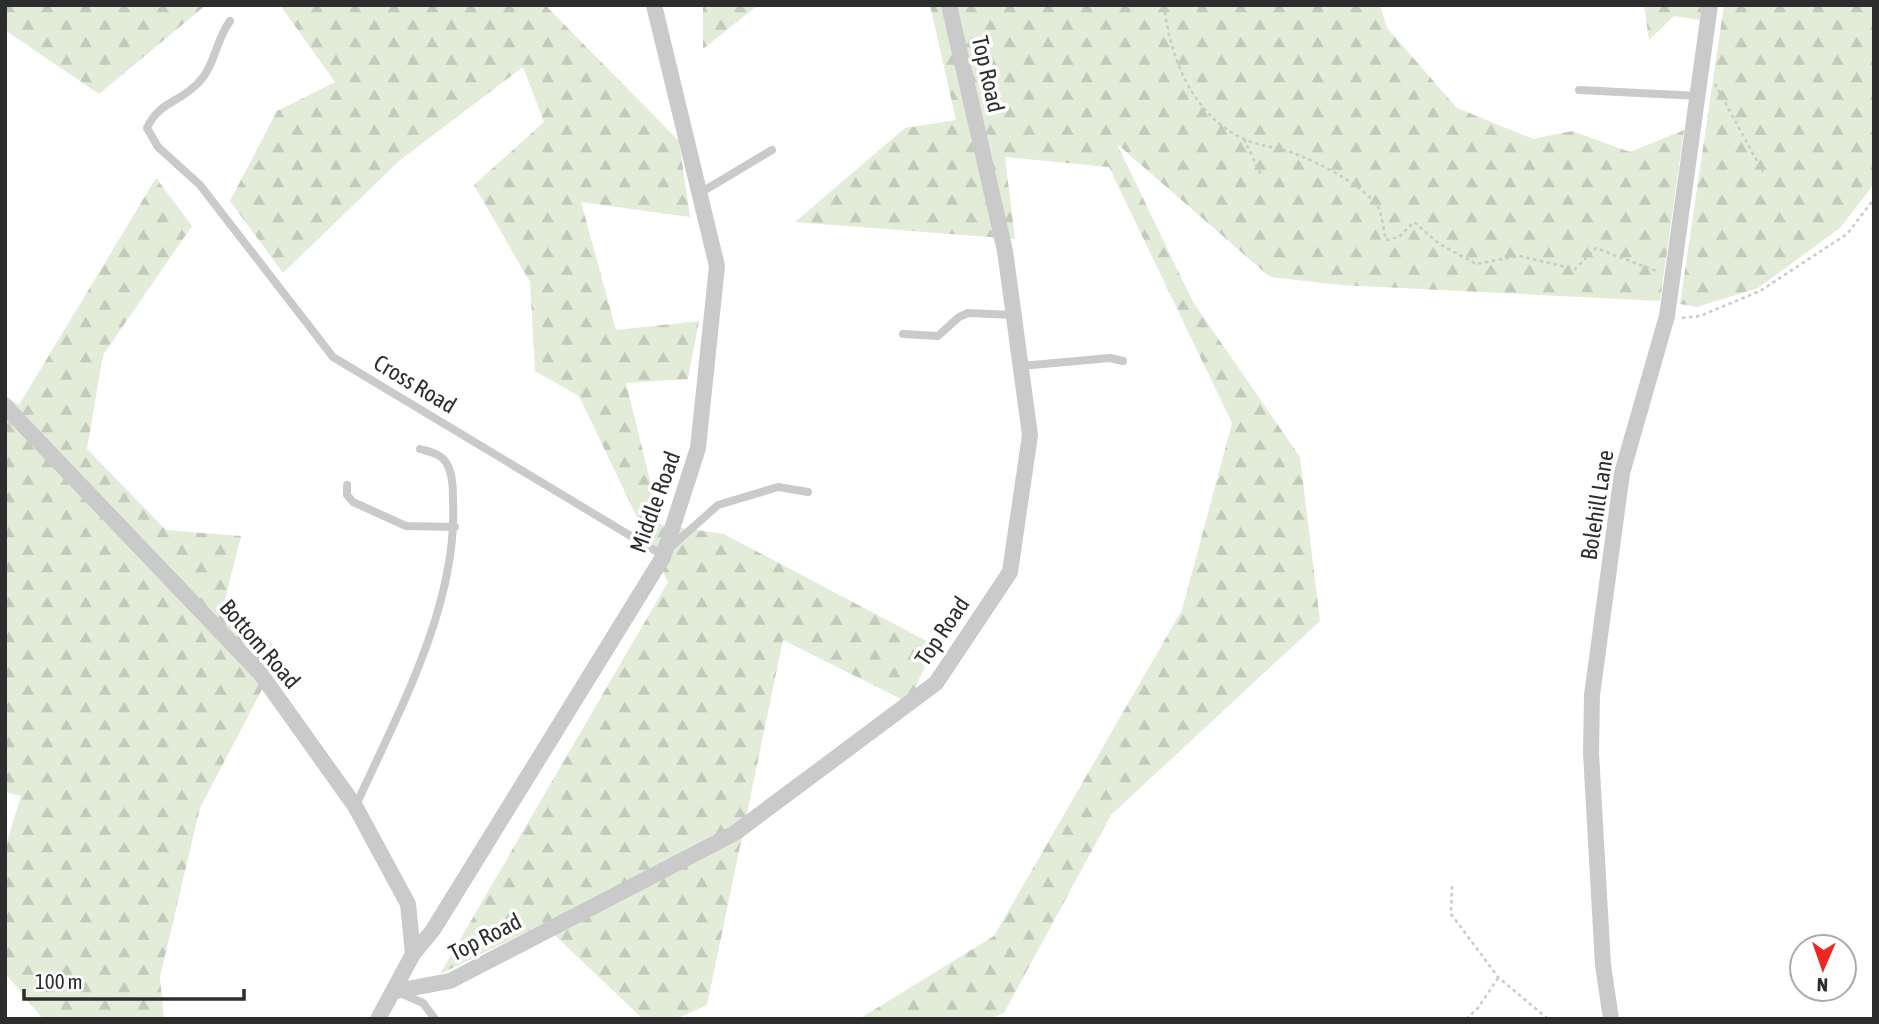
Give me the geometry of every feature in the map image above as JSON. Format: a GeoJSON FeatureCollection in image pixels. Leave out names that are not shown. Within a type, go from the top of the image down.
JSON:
{"type":"FeatureCollection","features":[{"type":"Feature","properties":{"kind":"street","name":"Middle Road"},"geometry":{"type":"LineString","coordinates":[[396,991],[413,954],[433,930],[663,557],[698,448],[718,266],[654,5]]}},
{"type":"Feature","properties":{"kind":"street","name":"Top Road"},"geometry":{"type":"LineString","coordinates":[[396,991],[450,981],[736,833],[936,683],[1010,572],[1030,435],[1005,251],[949,5]]}},
{"type":"Feature","properties":{"kind":"street","name":"Bolehill Lane"},"geometry":{"type":"LineString","coordinates":[[1611,1019],[1603,965],[1593,793],[1592,695],[1622,473],[1667,316],[1710,5]]}},
{"type":"Feature","properties":{"kind":"street","name":"Bottom Road"},"geometry":{"type":"LineString","coordinates":[[5,406],[260,673],[355,806],[408,904],[413,954]]}},
{"type":"Feature","properties":{"kind":"street"},"geometry":{"type":"LineString","coordinates":[[379,1019],[396,991]]}},
{"type":"Feature","properties":{"kind":"lane","name":"Cross Road"},"geometry":{"type":"LineString","coordinates":[[230,21],[220,34],[209,70],[195,86],[154,113],[147,128],[158,148],[200,185],[333,357],[663,557]]}},
{"type":"Feature","properties":{"kind":"lane"},"geometry":{"type":"LineString","coordinates":[[1579,90],[1699,96]]}},
{"type":"Feature","properties":{"kind":"lane"},"geometry":{"type":"LineString","coordinates":[[700,193],[759,161],[772,150]]}},
{"type":"Feature","properties":{"kind":"lane"},"geometry":{"type":"LineString","coordinates":[[903,334],[938,336],[958,317],[976,311],[1014,315]]}},
{"type":"Feature","properties":{"kind":"lane"},"geometry":{"type":"LineString","coordinates":[[1021,366],[1110,358],[1123,361]]}},
{"type":"Feature","properties":{"kind":"lane"},"geometry":{"type":"LineString","coordinates":[[355,806],[399,712],[435,618],[449,569],[455,527],[451,475],[447,462],[437,454],[420,449]]}},
{"type":"Feature","properties":{"kind":"lane"},"geometry":{"type":"LineString","coordinates":[[347,485],[347,495],[353,502],[405,526],[455,527]]}},
{"type":"Feature","properties":{"kind":"lane"},"geometry":{"type":"LineString","coordinates":[[663,557],[678,538],[718,505],[778,488],[808,492]]}},
{"type":"Feature","properties":{"kind":"lane"},"geometry":{"type":"LineString","coordinates":[[396,991],[423,1003],[435,1019]]}},
{"type":"Feature","properties":{"kind":"path"},"geometry":{"type":"LineString","coordinates":[[1164,5],[1166,25],[1182,75],[1211,120],[1244,139],[1293,153],[1342,177],[1377,205],[1386,240],[1399,237],[1415,222],[1438,243],[1476,264],[1519,256],[1575,269],[1596,248],[1672,275]]}},
{"type":"Feature","properties":{"kind":"path"},"geometry":{"type":"LineString","coordinates":[[1701,75],[1712,79],[1763,172]]}},
{"type":"Feature","properties":{"kind":"path"},"geometry":{"type":"LineString","coordinates":[[1244,139],[1262,177]]}},
{"type":"Feature","properties":{"kind":"path"},"geometry":{"type":"LineString","coordinates":[[1667,316],[1700,316],[1760,291],[1847,234],[1874,199]]}},
{"type":"Feature","properties":{"kind":"path"},"geometry":{"type":"LineString","coordinates":[[1452,886],[1451,914],[1499,977],[1548,1019]]}},
{"type":"Feature","properties":{"kind":"path"},"geometry":{"type":"LineString","coordinates":[[1466,1019],[1478,1008],[1499,977]]}},
{"type":"Feature","properties":{"kind":"green space"},"geometry":{"type":"Polygon","coordinates":[[[5,5],[206,5],[99,94],[5,30],[5,5]]]}},
{"type":"Feature","properties":{"kind":"green space"},"geometry":{"type":"Polygon","coordinates":[[[280,5],[545,5],[679,141],[690,217],[581,202],[616,330],[699,321],[688,379],[626,383],[661,525],[724,534],[934,645],[909,703],[783,640],[707,1005],[676,1019],[643,1019],[543,924],[440,974],[668,582],[579,396],[535,371],[530,282],[474,185],[544,122],[523,67],[399,161],[283,273],[230,201],[277,111],[335,82],[280,5]]]}},
{"type":"Feature","properties":{"kind":"green space"},"geometry":{"type":"Polygon","coordinates":[[[703,5],[758,5],[703,49],[703,5]]]}},
{"type":"Feature","properties":{"kind":"green space"},"geometry":{"type":"Polygon","coordinates":[[[930,5],[1380,5],[1387,28],[1457,108],[1533,139],[1572,131],[1630,152],[1684,130],[1660,301],[1341,285],[1270,277],[1117,144],[1193,302],[1300,457],[1320,621],[1111,815],[1004,1013],[988,1019],[859,1019],[994,936],[1182,610],[1232,423],[1109,167],[1005,157],[1015,239],[795,222],[905,128],[956,120],[930,5]]]}},
{"type":"Feature","properties":{"kind":"green space"},"geometry":{"type":"Polygon","coordinates":[[[1644,5],[1702,5],[1700,20],[1674,16],[1649,40],[1644,5]]]}},
{"type":"Feature","properties":{"kind":"green space"},"geometry":{"type":"Polygon","coordinates":[[[1724,5],[1874,5],[1874,184],[1840,228],[1758,288],[1697,307],[1680,304],[1724,5]]]}},
{"type":"Feature","properties":{"kind":"green space"},"geometry":{"type":"Polygon","coordinates":[[[156,178],[192,226],[103,355],[87,449],[166,530],[241,536],[223,608],[282,651],[200,808],[160,977],[164,1019],[43,1019],[5,973],[5,848],[21,796],[5,792],[5,395],[19,405],[156,178]]]}}]}
